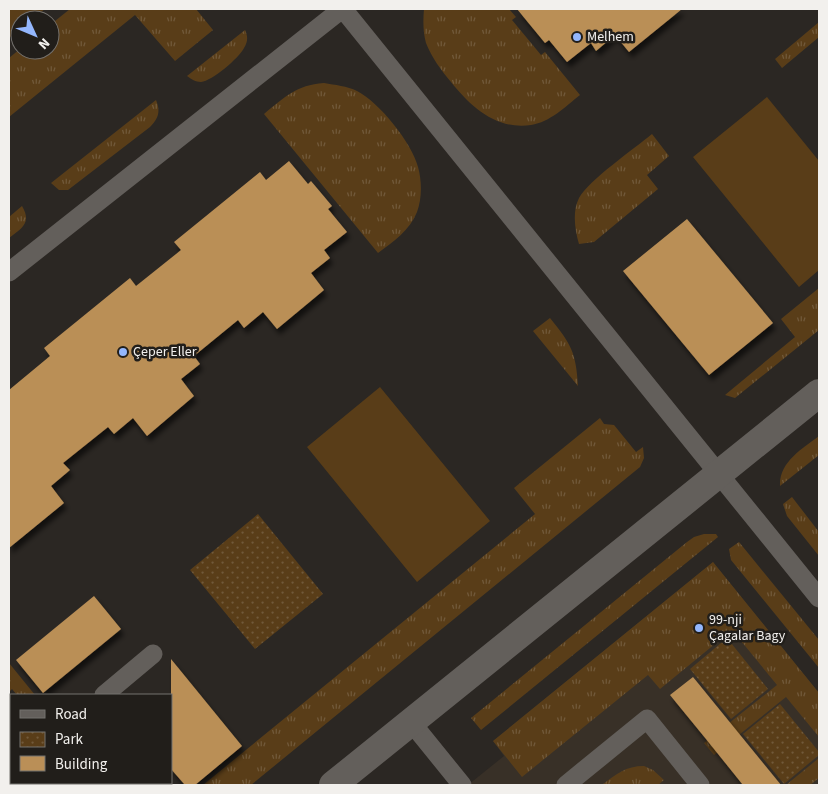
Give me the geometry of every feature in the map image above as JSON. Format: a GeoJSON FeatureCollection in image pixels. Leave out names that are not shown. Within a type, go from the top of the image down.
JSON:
{"type":"FeatureCollection","features":[{"type":"Feature","properties":{"kind":"street"},"geometry":{"type":"LineString","coordinates":[[332,785],[819,394]]}},
{"type":"Feature","properties":{"kind":"lane"},"geometry":{"type":"LineString","coordinates":[[9,272],[343,9],[819,598]]}},
{"type":"Feature","properties":{"kind":"lane"},"geometry":{"type":"LineString","coordinates":[[105,694],[152,654]]}},
{"type":"Feature","properties":{"kind":"lane"},"geometry":{"type":"LineString","coordinates":[[566,785],[647,720],[700,785]]}},
{"type":"Feature","properties":{"kind":"lane"},"geometry":{"type":"LineString","coordinates":[[411,722],[462,785]]}},
{"type":"Feature","properties":{"kind":"shaded area","name":"99-nji Çagalar Bagy"},"geometry":{"type":"Polygon","coordinates":[[[713,562],[819,693],[819,785],[468,785],[504,756],[493,741],[713,562]]]}},
{"type":"Feature","properties":{"kind":"green space"},"geometry":{"type":"Polygon","coordinates":[[[9,9],[45,9],[10,10],[9,38],[9,9]]]}},
{"type":"Feature","properties":{"kind":"green space"},"geometry":{"type":"Polygon","coordinates":[[[70,9],[196,9],[213,30],[175,61],[135,15],[9,117],[9,58],[10,60],[60,60],[60,17],[70,9]]]}},
{"type":"Feature","properties":{"kind":"green space"},"geometry":{"type":"Polygon","coordinates":[[[424,9],[509,9],[516,17],[512,20],[541,55],[545,52],[580,95],[545,121],[531,125],[518,126],[507,124],[485,115],[467,100],[434,59],[425,39],[423,26],[424,9]]]}},
{"type":"Feature","properties":{"kind":"green space"},"geometry":{"type":"Polygon","coordinates":[[[819,22],[819,37],[782,68],[775,59],[819,22]]]}},
{"type":"Feature","properties":{"kind":"green space"},"geometry":{"type":"Polygon","coordinates":[[[245,30],[247,39],[245,46],[225,68],[206,81],[197,81],[187,76],[245,30]]]}},
{"type":"Feature","properties":{"kind":"green space"},"geometry":{"type":"Polygon","coordinates":[[[324,83],[353,89],[366,96],[394,124],[415,157],[421,190],[417,212],[406,230],[378,253],[264,114],[298,89],[324,83]]]}},
{"type":"Feature","properties":{"kind":"green space"},"geometry":{"type":"Polygon","coordinates":[[[767,97],[819,161],[819,270],[799,287],[693,157],[767,97]]]}},
{"type":"Feature","properties":{"kind":"green space"},"geometry":{"type":"Polygon","coordinates":[[[156,100],[158,115],[150,127],[68,190],[59,190],[51,183],[156,100]]]}},
{"type":"Feature","properties":{"kind":"green space"},"geometry":{"type":"Polygon","coordinates":[[[652,134],[669,156],[647,175],[658,189],[594,242],[579,244],[575,227],[575,215],[579,198],[602,174],[652,134]]]}},
{"type":"Feature","properties":{"kind":"green space"},"geometry":{"type":"Polygon","coordinates":[[[22,206],[26,221],[9,238],[9,217],[22,206]]]}},
{"type":"Feature","properties":{"kind":"green space"},"geometry":{"type":"Polygon","coordinates":[[[819,288],[819,330],[735,398],[725,395],[795,337],[781,319],[819,288]]]}},
{"type":"Feature","properties":{"kind":"green space"},"geometry":{"type":"Polygon","coordinates":[[[550,318],[568,342],[574,356],[578,386],[533,331],[550,318]]]}},
{"type":"Feature","properties":{"kind":"green space"},"geometry":{"type":"Polygon","coordinates":[[[380,387],[490,521],[417,582],[307,447],[380,387]]]}},
{"type":"Feature","properties":{"kind":"green space"},"geometry":{"type":"Polygon","coordinates":[[[600,418],[604,424],[614,425],[636,452],[643,447],[644,458],[640,467],[251,785],[203,785],[535,514],[514,488],[600,418]]]}},
{"type":"Feature","properties":{"kind":"green space"},"geometry":{"type":"Polygon","coordinates":[[[819,436],[819,455],[780,486],[783,470],[787,463],[819,436]]]}},
{"type":"Feature","properties":{"kind":"green space"},"geometry":{"type":"Polygon","coordinates":[[[792,497],[819,532],[819,556],[787,516],[783,504],[792,497]]]}},
{"type":"Feature","properties":{"kind":"green space"},"geometry":{"type":"Polygon","coordinates":[[[258,514],[323,594],[255,649],[190,570],[258,514]]]}},
{"type":"Feature","properties":{"kind":"green space"},"geometry":{"type":"Polygon","coordinates":[[[704,534],[716,534],[718,537],[481,730],[471,718],[687,542],[694,537],[704,534]]]}},
{"type":"Feature","properties":{"kind":"green space"},"geometry":{"type":"Polygon","coordinates":[[[739,542],[819,640],[819,668],[731,560],[729,549],[739,542]]]}},
{"type":"Feature","properties":{"kind":"green space"},"geometry":{"type":"Polygon","coordinates":[[[713,562],[819,693],[819,737],[786,697],[714,755],[704,743],[777,685],[732,630],[660,689],[648,675],[522,777],[493,741],[713,562]]]}},
{"type":"Feature","properties":{"kind":"green space"},"geometry":{"type":"Polygon","coordinates":[[[727,638],[768,689],[731,719],[690,669],[727,638]]]}},
{"type":"Feature","properties":{"kind":"green space"},"geometry":{"type":"Polygon","coordinates":[[[9,663],[34,694],[16,694],[12,689],[9,692],[9,663]]]}},
{"type":"Feature","properties":{"kind":"green space"},"geometry":{"type":"Polygon","coordinates":[[[780,704],[819,752],[819,755],[784,784],[743,734],[780,704]]]}},
{"type":"Feature","properties":{"kind":"green space"},"geometry":{"type":"Polygon","coordinates":[[[819,758],[819,778],[810,785],[786,785],[819,758]]]}},
{"type":"Feature","properties":{"kind":"green space"},"geometry":{"type":"Polygon","coordinates":[[[644,766],[653,770],[664,780],[658,785],[602,785],[626,769],[644,766]]]}},
{"type":"Feature","properties":{"kind":"building","name":"Melhem"},"geometry":{"type":"Polygon","coordinates":[[[517,9],[682,9],[629,52],[615,35],[596,51],[591,43],[567,62],[549,40],[545,43],[517,9]]]}},
{"type":"Feature","properties":{"kind":"building","name":"Çeper Eller"},"geometry":{"type":"Polygon","coordinates":[[[289,161],[308,184],[311,181],[332,206],[328,209],[347,232],[324,250],[330,258],[311,273],[324,290],[277,329],[263,312],[244,328],[238,320],[194,356],[200,364],[181,379],[194,396],[147,436],[133,418],[114,434],[108,427],[63,463],[70,470],[51,486],[64,503],[9,548],[9,390],[50,356],[44,348],[130,278],[136,286],[181,250],[174,242],[260,172],[266,180],[289,161]]]}},
{"type":"Feature","properties":{"kind":"building"},"geometry":{"type":"Polygon","coordinates":[[[687,219],[773,323],[709,375],[623,271],[687,219]]]}},
{"type":"Feature","properties":{"kind":"building"},"geometry":{"type":"Polygon","coordinates":[[[94,596],[121,629],[43,693],[16,660],[94,596]]]}},
{"type":"Feature","properties":{"kind":"building"},"geometry":{"type":"Polygon","coordinates":[[[171,659],[242,746],[195,785],[185,785],[172,770],[171,659]]]}},
{"type":"Feature","properties":{"kind":"building"},"geometry":{"type":"Polygon","coordinates":[[[693,677],[781,785],[743,785],[670,695],[693,677]]]}},
{"type":"Feature","properties":{"kind":"place","name":"Melhem"},"geometry":{"type":"Point","coordinates":[577,37]}},
{"type":"Feature","properties":{"kind":"place","name":"Çeper Eller"},"geometry":{"type":"Point","coordinates":[123,352]}},
{"type":"Feature","properties":{"kind":"place","name":"99-nji Çagalar Bagy"},"geometry":{"type":"Point","coordinates":[699,628]}}]}
